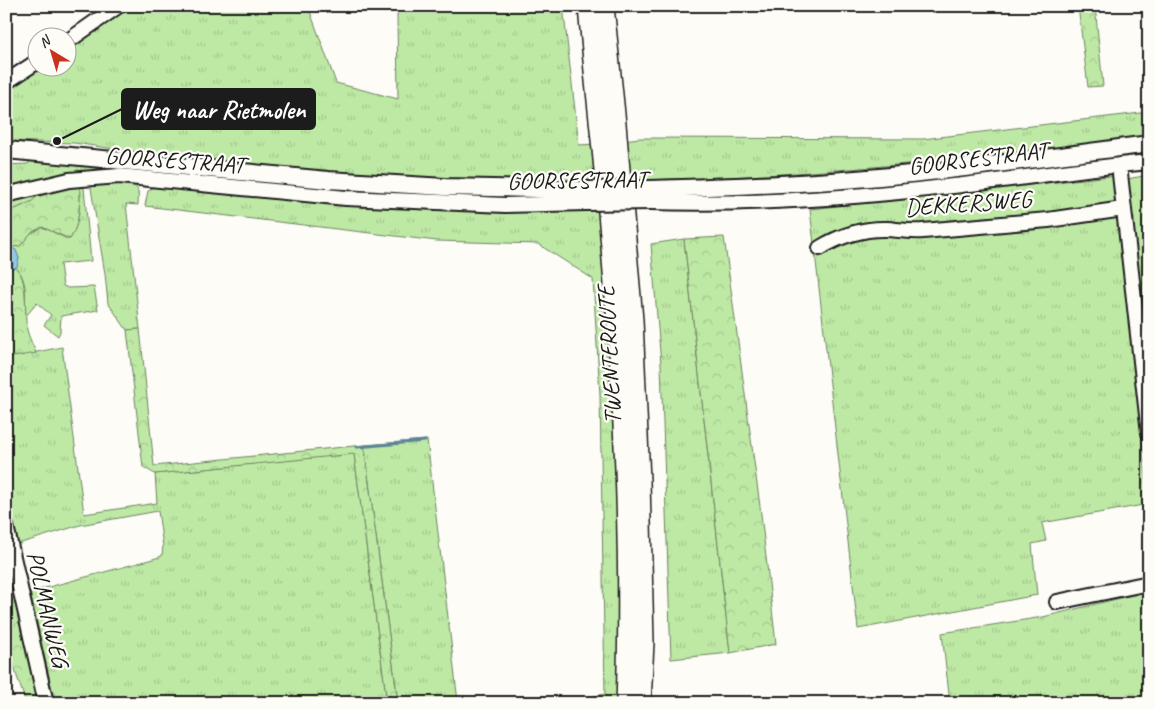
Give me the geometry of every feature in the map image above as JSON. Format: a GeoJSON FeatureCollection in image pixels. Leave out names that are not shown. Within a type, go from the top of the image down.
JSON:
{"type":"FeatureCollection","features":[{"type":"Feature","properties":{"kind":"highway","name":"TWENTEROUTE"},"geometry":{"type":"LineString","coordinates":[[588,6],[617,326],[625,488],[628,650],[626,703]]}},
{"type":"Feature","properties":{"kind":"highway","name":"TWENTEROUTE"},"geometry":{"type":"LineString","coordinates":[[604,6],[633,320],[644,642],[641,703]]}},
{"type":"Feature","properties":{"kind":"main road","name":"GOORSESTRAAT"},"geometry":{"type":"LineString","coordinates":[[6,150],[328,180],[586,196],[650,195],[746,186],[856,179],[1149,144]]}},
{"type":"Feature","properties":{"kind":"street"},"geometry":{"type":"LineString","coordinates":[[78,34],[118,6]]}},
{"type":"Feature","properties":{"kind":"street"},"geometry":{"type":"LineString","coordinates":[[6,82],[28,68]]}},
{"type":"Feature","properties":{"kind":"street","name":"GOORSESTRAAT"},"geometry":{"type":"LineString","coordinates":[[650,195],[706,204],[846,197],[1149,162]]}},
{"type":"Feature","properties":{"kind":"street"},"geometry":{"type":"LineString","coordinates":[[1119,165],[1149,434]]}},
{"type":"Feature","properties":{"kind":"street","name":"GOORSESTRAAT"},"geometry":{"type":"LineString","coordinates":[[6,195],[69,180],[119,176],[346,198],[505,205],[586,196]]}},
{"type":"Feature","properties":{"kind":"street","name":"DEKKERSWEG"},"geometry":{"type":"LineString","coordinates":[[820,248],[834,239],[886,229],[908,232],[923,231],[1048,220],[1123,209]]}},
{"type":"Feature","properties":{"kind":"street","name":"POLMANWEG"},"geometry":{"type":"LineString","coordinates":[[6,526],[46,703]]}},
{"type":"Feature","properties":{"kind":"street"},"geometry":{"type":"LineString","coordinates":[[1057,602],[1149,582]]}},
{"type":"Feature","properties":{"kind":"green space"},"geometry":{"type":"Polygon","coordinates":[[[127,6],[210,6],[210,9],[246,6],[308,6],[336,83],[398,99],[397,10],[413,6],[510,6],[511,8],[517,6],[563,6],[579,145],[595,144],[599,180],[483,180],[334,172],[163,156],[74,143],[6,141],[6,88],[28,74],[28,78],[78,78],[78,41],[127,6]]]}},
{"type":"Feature","properties":{"kind":"green space"},"geometry":{"type":"Polygon","coordinates":[[[1078,6],[1095,6],[1103,86],[1088,87],[1078,6]]]}},
{"type":"Feature","properties":{"kind":"green space"},"geometry":{"type":"Polygon","coordinates":[[[1149,112],[1149,137],[888,166],[758,175],[627,180],[623,140],[640,138],[923,139],[1149,112]]]}},
{"type":"Feature","properties":{"kind":"green space"},"geometry":{"type":"Polygon","coordinates":[[[30,161],[104,165],[103,170],[71,173],[6,190],[6,165],[28,164],[30,161]]]}},
{"type":"Feature","properties":{"kind":"green space"},"geometry":{"type":"Polygon","coordinates":[[[1149,175],[1149,376],[1127,179],[1149,175]]]}},
{"type":"Feature","properties":{"kind":"green space"},"geometry":{"type":"Polygon","coordinates":[[[1110,176],[1113,178],[1149,504],[1042,523],[1046,541],[1032,544],[1037,595],[858,629],[810,209],[1110,176]]]}},
{"type":"Feature","properties":{"kind":"green space"},"geometry":{"type":"Polygon","coordinates":[[[121,183],[135,186],[138,191],[138,205],[126,204],[140,329],[127,330],[108,303],[91,188],[94,184],[121,183]]]}},
{"type":"Feature","properties":{"kind":"green space"},"geometry":{"type":"Polygon","coordinates":[[[80,186],[84,188],[91,261],[60,264],[63,286],[68,288],[94,287],[98,310],[61,316],[58,336],[44,325],[51,315],[37,303],[25,317],[26,298],[24,284],[22,277],[15,268],[19,258],[10,247],[20,245],[31,233],[43,227],[70,239],[78,220],[80,186]]]}},
{"type":"Feature","properties":{"kind":"green space"},"geometry":{"type":"Polygon","coordinates":[[[80,186],[78,220],[70,239],[42,227],[31,233],[20,246],[6,248],[6,213],[31,202],[40,194],[80,186]]]}},
{"type":"Feature","properties":{"kind":"green space"},"geometry":{"type":"Polygon","coordinates":[[[155,186],[504,210],[598,210],[604,276],[609,306],[615,408],[620,597],[619,703],[557,703],[605,694],[600,395],[593,279],[538,244],[437,241],[145,206],[148,191],[155,186]]]}},
{"type":"Feature","properties":{"kind":"green space"},"geometry":{"type":"Polygon","coordinates":[[[36,193],[40,194],[31,202],[6,213],[6,200],[36,193]]]}},
{"type":"Feature","properties":{"kind":"green space"},"geometry":{"type":"Polygon","coordinates":[[[724,237],[761,514],[776,644],[730,653],[684,239],[724,237]]]}},
{"type":"Feature","properties":{"kind":"green space"},"geometry":{"type":"Polygon","coordinates":[[[684,239],[730,653],[671,659],[661,364],[651,244],[684,239]]]}},
{"type":"Feature","properties":{"kind":"green space"},"geometry":{"type":"Polygon","coordinates":[[[6,265],[11,269],[15,268],[22,279],[27,330],[36,353],[7,358],[6,265]]]}},
{"type":"Feature","properties":{"kind":"green space"},"geometry":{"type":"Polygon","coordinates":[[[140,329],[154,466],[364,445],[398,703],[387,703],[354,454],[155,474],[143,467],[127,330],[140,329]]]}},
{"type":"Feature","properties":{"kind":"green space"},"geometry":{"type":"Polygon","coordinates":[[[62,347],[84,514],[157,503],[155,474],[354,453],[387,703],[55,703],[30,592],[162,556],[163,546],[158,511],[80,525],[18,544],[6,490],[6,357],[62,347]]]}},
{"type":"Feature","properties":{"kind":"green space"},"geometry":{"type":"Polygon","coordinates":[[[427,440],[458,702],[398,703],[364,445],[427,440]]]}},
{"type":"Feature","properties":{"kind":"green space"},"geometry":{"type":"Polygon","coordinates":[[[6,558],[42,703],[26,703],[6,644],[6,558]]]}},
{"type":"Feature","properties":{"kind":"green space"},"geometry":{"type":"Polygon","coordinates":[[[1149,591],[1149,703],[950,703],[942,633],[1043,617],[1149,591]]]}},
{"type":"Feature","properties":{"kind":"water"},"geometry":{"type":"Polygon","coordinates":[[[10,247],[16,250],[19,258],[17,267],[11,269],[6,265],[6,248],[10,247]]]}},
{"type":"Feature","properties":{"kind":"waterway"},"geometry":{"type":"LineString","coordinates":[[357,447],[425,441]]}},
{"type":"Feature","properties":{"kind":"place","name":"Weg naar Rietmolen"},"geometry":{"type":"Point","coordinates":[57,141]}}]}
